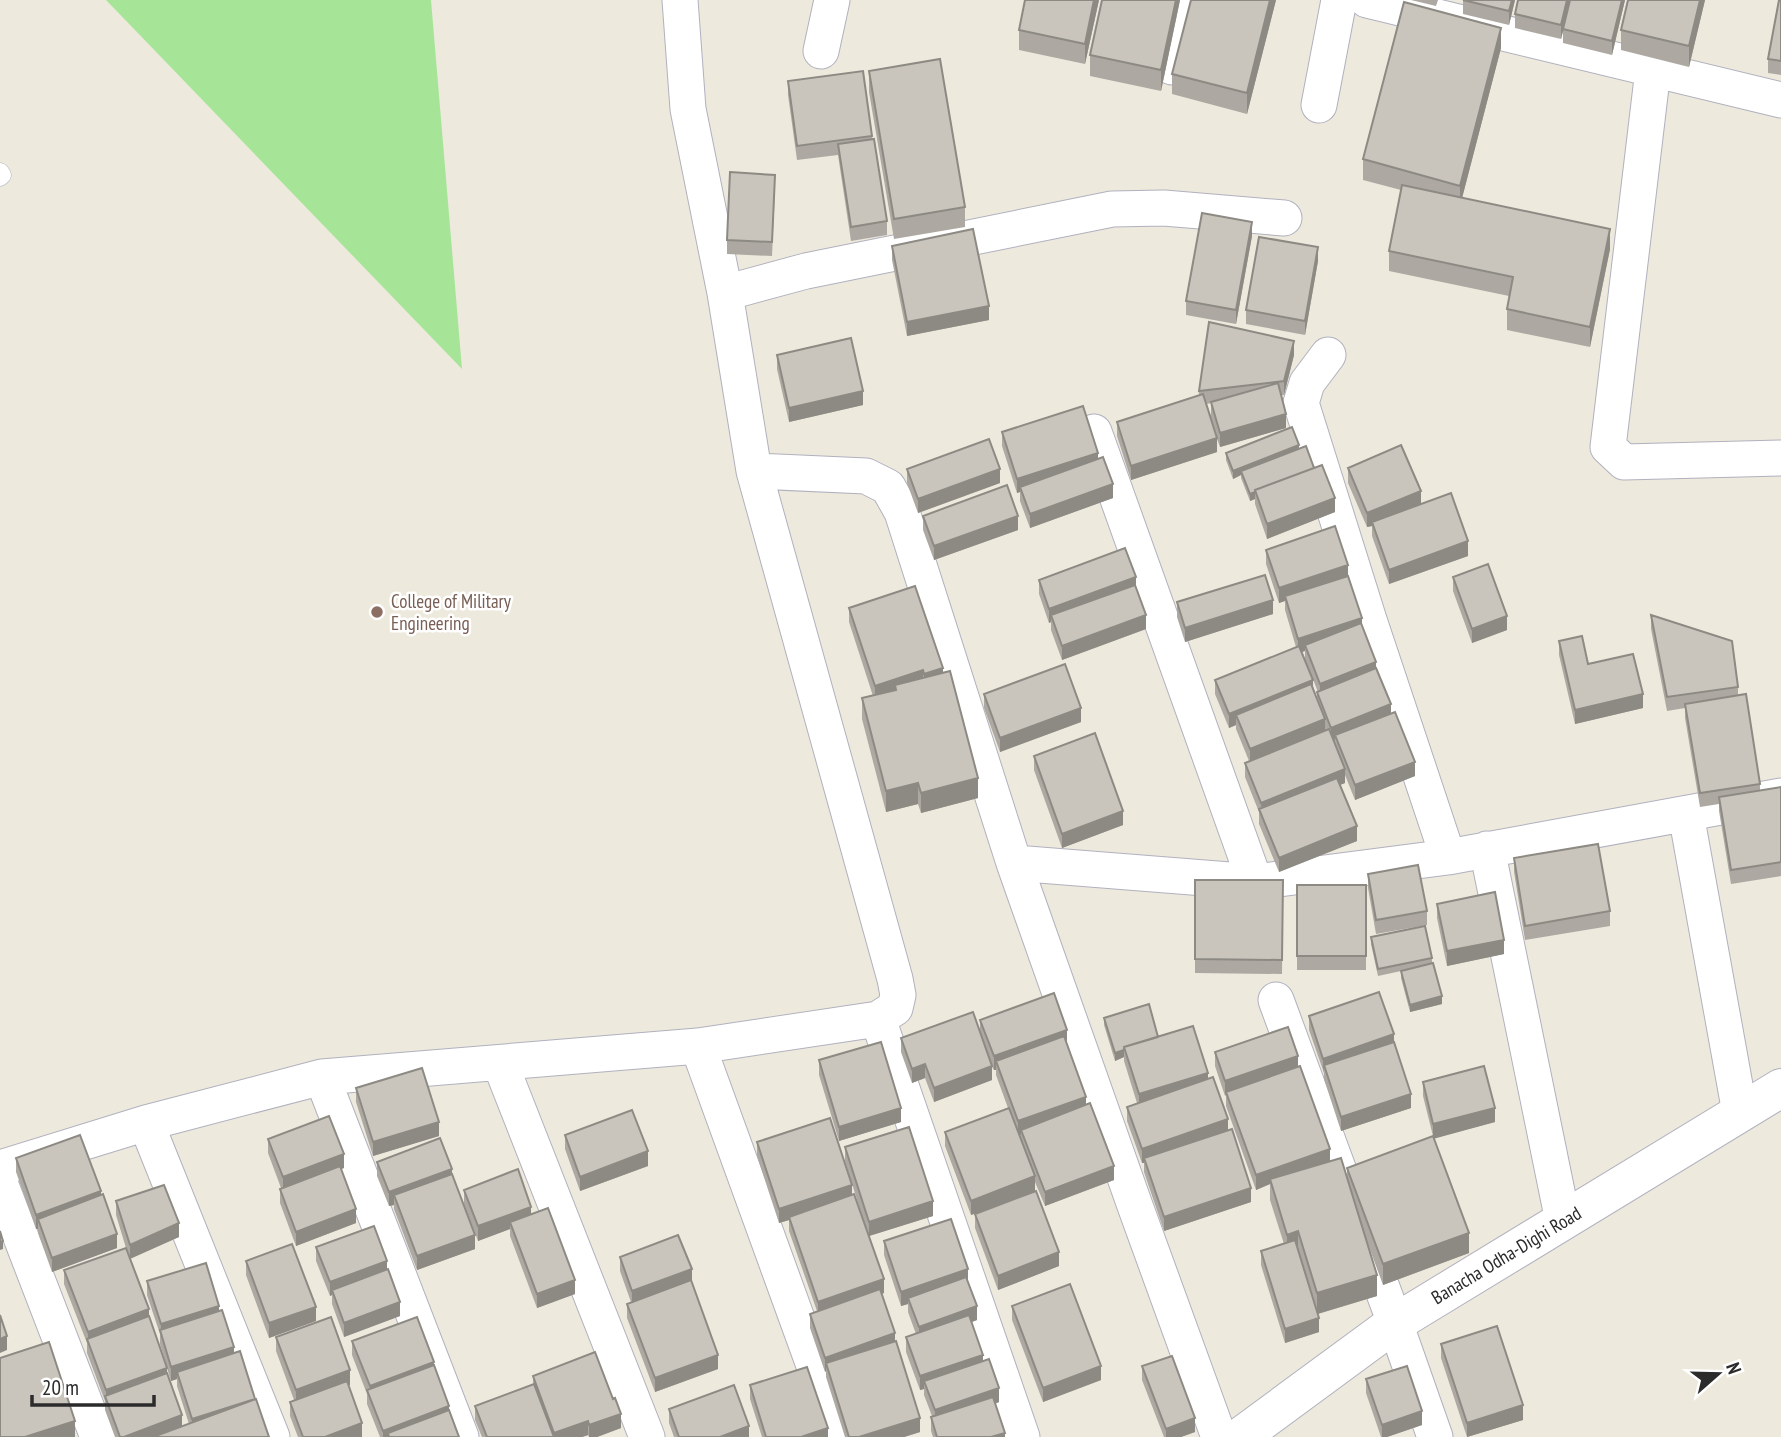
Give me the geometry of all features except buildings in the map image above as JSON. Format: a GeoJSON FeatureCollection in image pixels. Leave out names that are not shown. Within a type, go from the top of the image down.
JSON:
{"type":"FeatureCollection","features":[{"type":"Feature","properties":{"kind":"street"},"geometry":{"type":"LineString","coordinates":[[0,1168],[146,1123],[321,1077],[698,1046],[878,1019],[895,1008],[898,995],[895,979],[754,471],[725,293],[688,109],[680,0]]}},
{"type":"Feature","properties":{"kind":"street"},"geometry":{"type":"LineString","coordinates":[[821,51],[832,0]]}},
{"type":"Feature","properties":{"kind":"street"},"geometry":{"type":"LineString","coordinates":[[1171,67],[1188,0]]}},
{"type":"Feature","properties":{"kind":"street"},"geometry":{"type":"LineString","coordinates":[[1319,105],[1339,0]]}},
{"type":"Feature","properties":{"kind":"street"},"geometry":{"type":"LineString","coordinates":[[1367,0],[1455,11],[1653,69],[1781,100]]}},
{"type":"Feature","properties":{"kind":"street"},"geometry":{"type":"LineString","coordinates":[[1653,69],[1608,447],[1624,462],[1781,458]]}},
{"type":"Feature","properties":{"kind":"street"},"geometry":{"type":"LineString","coordinates":[[725,293],[806,271],[1112,209],[1164,208],[1284,218]]}},
{"type":"Feature","properties":{"kind":"street"},"geometry":{"type":"LineString","coordinates":[[1328,355],[1307,383],[1301,403],[1369,620],[1448,857]]}},
{"type":"Feature","properties":{"kind":"street"},"geometry":{"type":"LineString","coordinates":[[1094,432],[1255,882]]}},
{"type":"Feature","properties":{"kind":"street"},"geometry":{"type":"LineString","coordinates":[[754,471],[866,475],[888,487],[902,512],[1014,863],[1219,1437]]}},
{"type":"Feature","properties":{"kind":"street"},"geometry":{"type":"LineString","coordinates":[[1014,863],[1255,882],[1448,857],[1781,796]]}},
{"type":"Feature","properties":{"kind":"street"},"geometry":{"type":"LineString","coordinates":[[1686,814],[1740,1113]]}},
{"type":"Feature","properties":{"kind":"street"},"geometry":{"type":"LineString","coordinates":[[1486,849],[1563,1220]]}},
{"type":"Feature","properties":{"kind":"street"},"geometry":{"type":"LineString","coordinates":[[1276,1000],[1435,1437]]}},
{"type":"Feature","properties":{"kind":"street"},"geometry":{"type":"LineString","coordinates":[[878,1019],[1022,1437]]}},
{"type":"Feature","properties":{"kind":"street"},"geometry":{"type":"LineString","coordinates":[[698,1046],[839,1437]]}},
{"type":"Feature","properties":{"kind":"street"},"geometry":{"type":"LineString","coordinates":[[500,1063],[647,1437]]}},
{"type":"Feature","properties":{"kind":"street"},"geometry":{"type":"LineString","coordinates":[[321,1077],[461,1437]]}},
{"type":"Feature","properties":{"kind":"street","name":"Banacha Odha-Dighi Road"},"geometry":{"type":"LineString","coordinates":[[1240,1437],[1395,1323],[1781,1088]]}},
{"type":"Feature","properties":{"kind":"street"},"geometry":{"type":"LineString","coordinates":[[146,1123],[272,1437]]}},
{"type":"Feature","properties":{"kind":"street"},"geometry":{"type":"LineString","coordinates":[[0,1183],[98,1437]]}},
{"type":"Feature","properties":{"kind":"green space"},"geometry":{"type":"Polygon","coordinates":[[[106,0],[431,0],[462,369],[106,0]]]}},
{"type":"Feature","properties":{"kind":"place","name":"College of Military Engineering"},"geometry":{"type":"Point","coordinates":[377,612]}}]}
